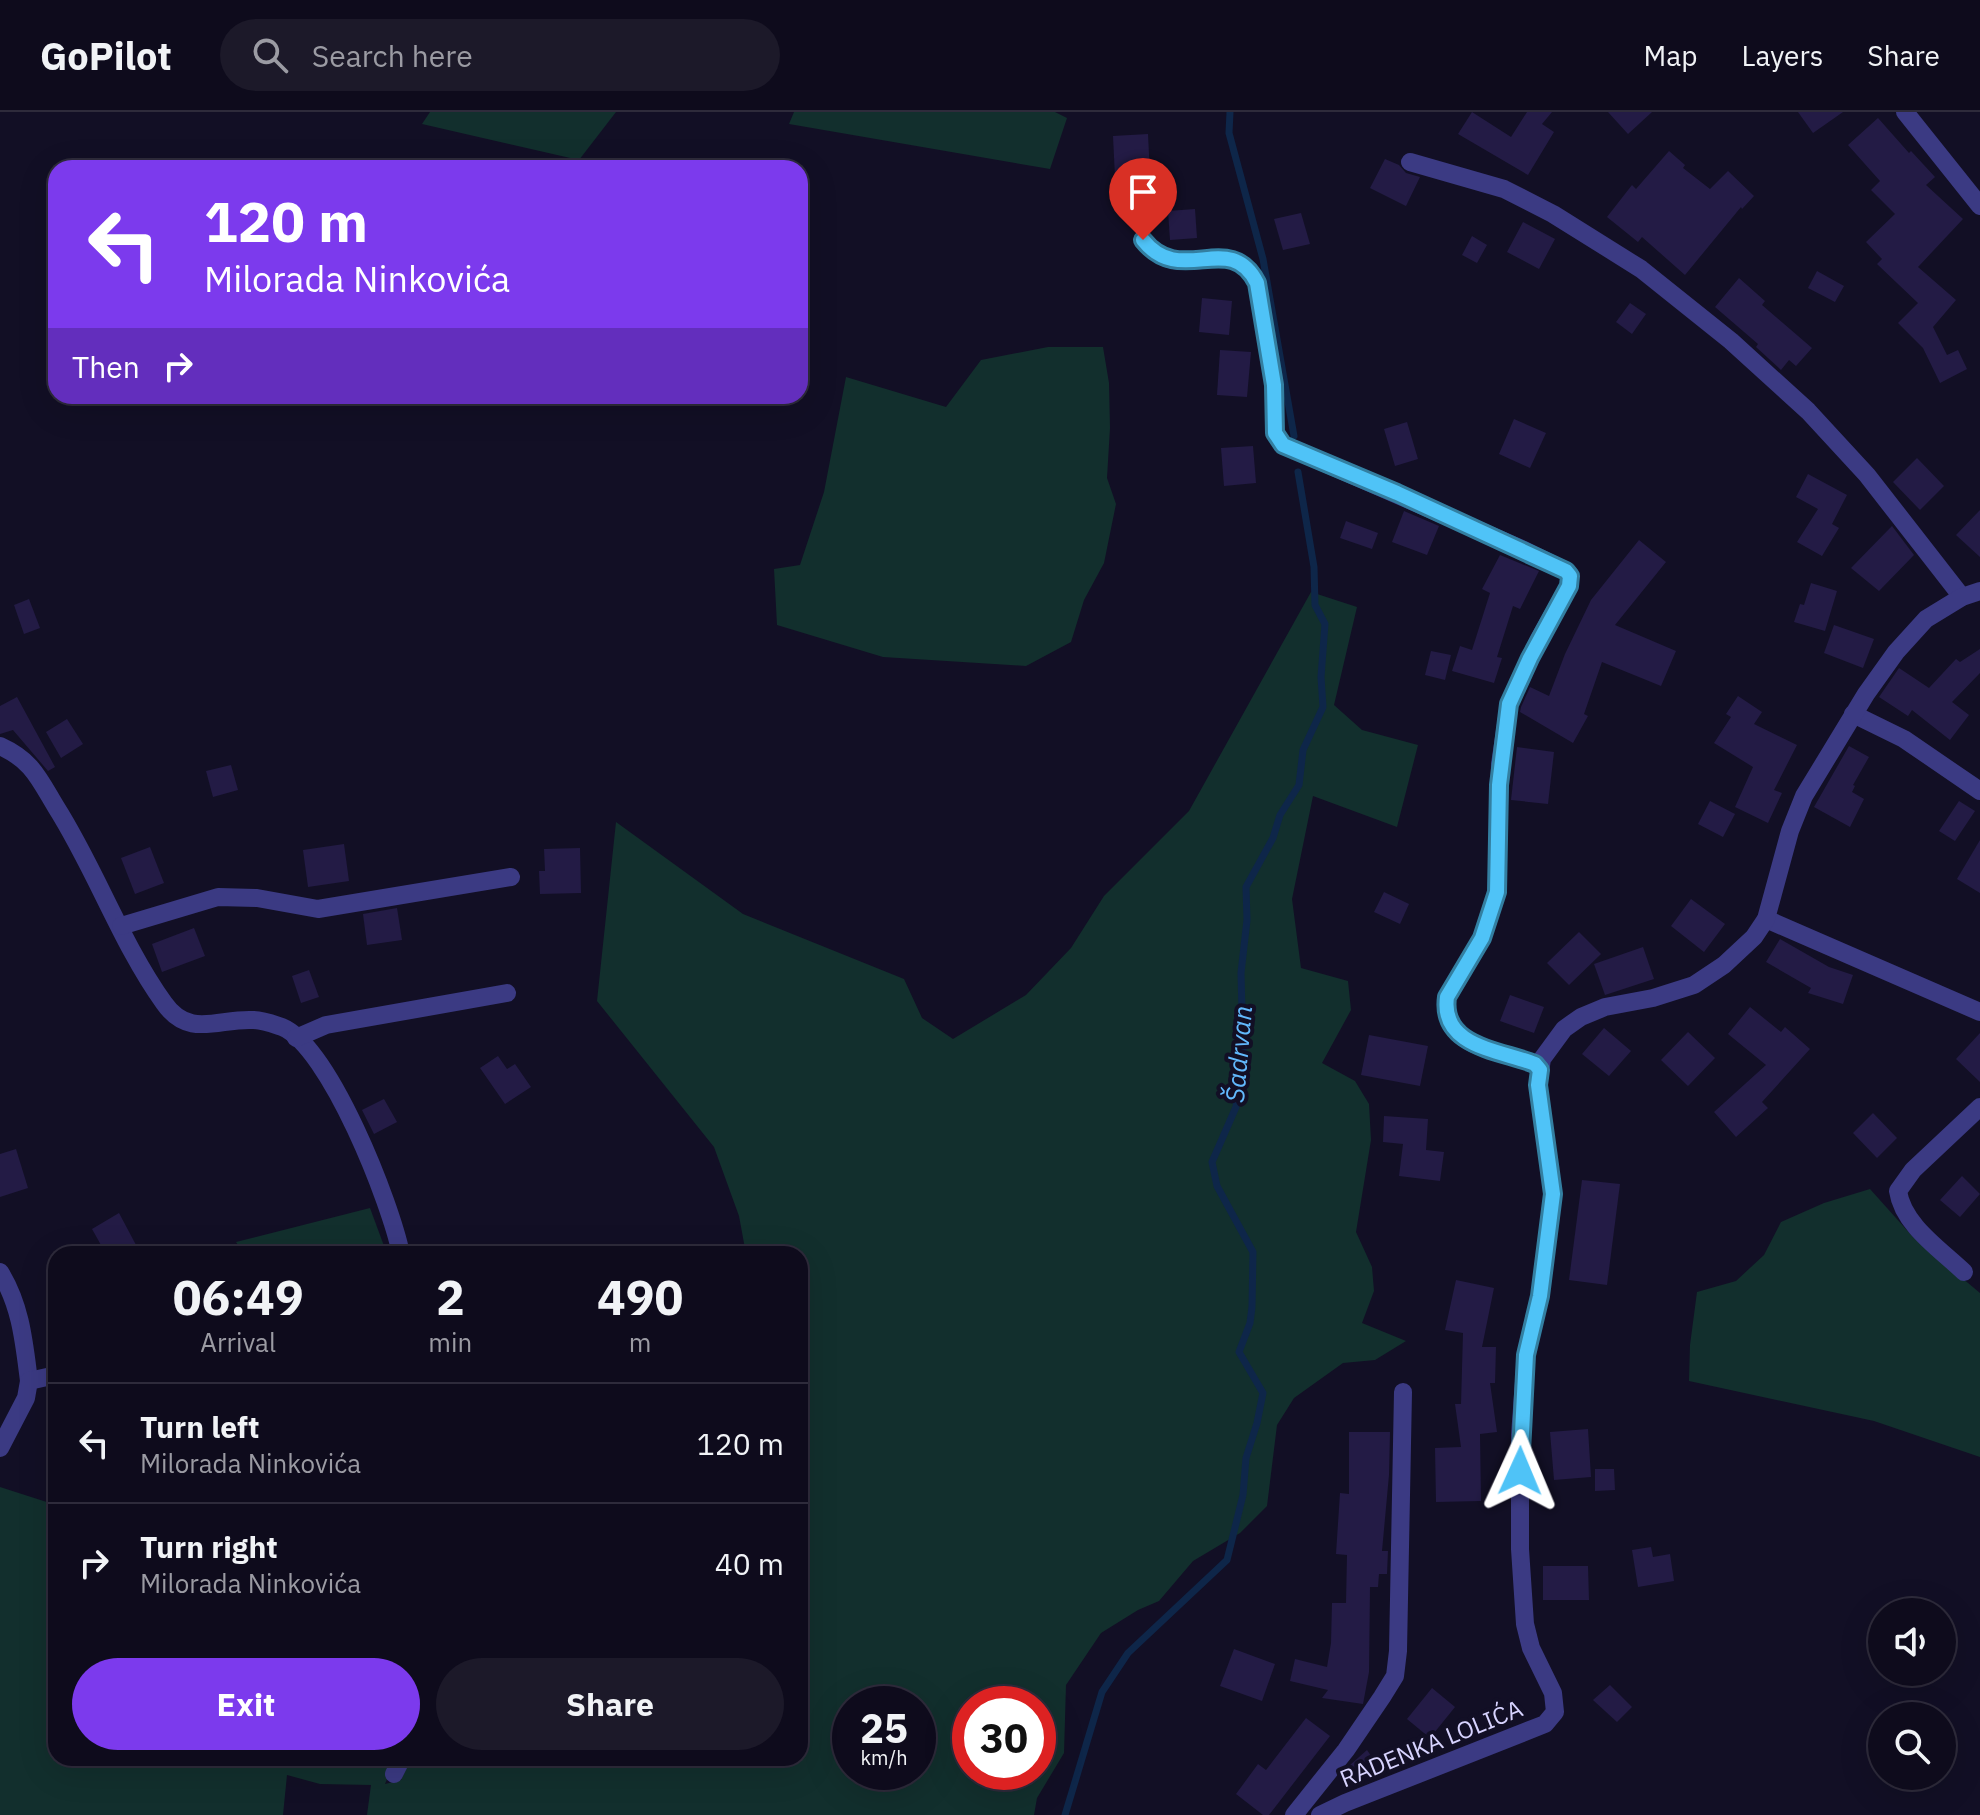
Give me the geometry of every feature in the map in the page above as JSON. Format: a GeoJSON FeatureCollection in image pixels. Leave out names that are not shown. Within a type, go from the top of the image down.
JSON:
{"type":"FeatureCollection","features":[{"type":"Feature","properties":{"kind":"street"},"geometry":{"type":"LineString","coordinates":[[1905,112],[1980,206]]}},
{"type":"Feature","properties":{"kind":"street"},"geometry":{"type":"LineString","coordinates":[[1410,162],[1504,189],[1553,214],[1641,269],[1731,341],[1819,423],[1867,475],[1962,597]]}},
{"type":"Feature","properties":{"kind":"street"},"geometry":{"type":"LineString","coordinates":[[1143,240],[1153,253],[1165,259],[1180,262],[1229,259],[1242,263],[1251,271],[1257,283],[1274,385],[1275,433],[1283,445],[1537,556],[1570,576],[1569,586],[1509,704],[1499,778],[1497,892],[1482,938],[1447,997],[1445,1006],[1451,1027],[1462,1039],[1535,1064],[1540,1070]]}},
{"type":"Feature","properties":{"kind":"street"},"geometry":{"type":"LineString","coordinates":[[1540,1070],[1542,1059],[1552,1043],[1570,1024],[1605,1007],[1653,998],[1702,980],[1754,937],[1766,919],[1780,863],[1804,796],[1879,674],[1915,630],[1938,610],[1980,591]]}},
{"type":"Feature","properties":{"kind":"street"},"geometry":{"type":"LineString","coordinates":[[1853,714],[1904,739],[1980,791]]}},
{"type":"Feature","properties":{"kind":"street"},"geometry":{"type":"LineString","coordinates":[[0,746],[30,766],[77,839],[165,1004],[181,1020],[191,1024],[211,1024],[255,1019],[286,1029],[323,1068],[347,1112],[390,1216],[399,1246]]}},
{"type":"Feature","properties":{"kind":"street"},"geometry":{"type":"LineString","coordinates":[[121,926],[218,897],[257,898],[318,909],[511,877]]}},
{"type":"Feature","properties":{"kind":"street"},"geometry":{"type":"LineString","coordinates":[[1766,919],[1980,1012]]}},
{"type":"Feature","properties":{"kind":"street"},"geometry":{"type":"LineString","coordinates":[[296,1038],[326,1025],[507,993]]}},
{"type":"Feature","properties":{"kind":"street","name":"RADENKA LOLIĆA"},"geometry":{"type":"LineString","coordinates":[[1320,1815],[1545,1724],[1555,1712],[1553,1693],[1531,1648],[1525,1624],[1520,1549],[1520,1435],[1526,1355],[1540,1296],[1553,1194],[1538,1085],[1540,1070]]}},
{"type":"Feature","properties":{"kind":"street"},"geometry":{"type":"LineString","coordinates":[[1964,1272],[1911,1221],[1900,1205],[1898,1191],[1913,1170],[1980,1107]]}},
{"type":"Feature","properties":{"kind":"street"},"geometry":{"type":"LineString","coordinates":[[0,1272],[20,1316],[29,1381],[26,1398],[0,1448]]}},
{"type":"Feature","properties":{"kind":"street"},"geometry":{"type":"LineString","coordinates":[[29,1381],[48,1377]]}},
{"type":"Feature","properties":{"kind":"street"},"geometry":{"type":"LineString","coordinates":[[1294,1815],[1346,1750],[1395,1676],[1403,1392]]}},
{"type":"Feature","properties":{"kind":"green space"},"geometry":{"type":"Polygon","coordinates":[[[430,112],[616,112],[579,160],[422,124],[430,112]]]}},
{"type":"Feature","properties":{"kind":"green space"},"geometry":{"type":"Polygon","coordinates":[[[794,112],[1055,112],[1067,118],[1050,169],[789,124],[794,112]]]}},
{"type":"Feature","properties":{"kind":"green space"},"geometry":{"type":"Polygon","coordinates":[[[1048,347],[1103,347],[1109,383],[1107,478],[1116,504],[1104,563],[1084,600],[1071,642],[1026,666],[883,657],[777,625],[774,569],[800,565],[824,492],[846,377],[946,407],[981,360],[1048,347]]]}},
{"type":"Feature","properties":{"kind":"green space"},"geometry":{"type":"Polygon","coordinates":[[[1311,592],[1357,607],[1334,705],[1362,730],[1418,745],[1397,827],[1313,796],[1292,899],[1301,968],[1348,981],[1351,1010],[1322,1063],[1355,1081],[1369,1104],[1371,1140],[1356,1232],[1372,1267],[1374,1291],[1362,1323],[1406,1341],[1375,1360],[1343,1363],[1294,1398],[1277,1425],[1267,1506],[1240,1533],[1193,1561],[1159,1601],[1101,1633],[1066,1685],[1064,1753],[1056,1766],[1056,1686],[952,1686],[952,1790],[1042,1790],[1034,1815],[367,1815],[371,1785],[320,1784],[287,1775],[283,1815],[0,1815],[0,1487],[48,1502],[48,1766],[393,1766],[385,1784],[401,1780],[407,1766],[808,1766],[808,1246],[745,1246],[739,1216],[714,1147],[597,1001],[616,822],[743,914],[904,979],[922,1018],[953,1039],[1026,995],[1071,948],[1104,896],[1189,811],[1311,592]]]}},
{"type":"Feature","properties":{"kind":"green space"},"geometry":{"type":"Polygon","coordinates":[[[1870,1189],[1913,1237],[1980,1293],[1980,1457],[1874,1421],[1689,1381],[1697,1292],[1736,1281],[1764,1255],[1781,1222],[1824,1203],[1870,1189]]]}},
{"type":"Feature","properties":{"kind":"green space"},"geometry":{"type":"Polygon","coordinates":[[[370,1208],[384,1246],[239,1246],[236,1242],[370,1208]]]}},
{"type":"Feature","properties":{"kind":"building"},"geometry":{"type":"Polygon","coordinates":[[[1472,112],[1511,137],[1527,112],[1552,112],[1542,124],[1554,132],[1528,175],[1458,134],[1472,112]]]}},
{"type":"Feature","properties":{"kind":"building"},"geometry":{"type":"Polygon","coordinates":[[[1608,112],[1652,112],[1628,134],[1608,112]]]}},
{"type":"Feature","properties":{"kind":"building"},"geometry":{"type":"Polygon","coordinates":[[[1798,112],[1843,112],[1813,133],[1798,112]]]}},
{"type":"Feature","properties":{"kind":"building"},"geometry":{"type":"Polygon","coordinates":[[[1878,118],[1935,177],[1926,185],[1963,219],[1918,267],[1956,300],[1933,327],[1947,355],[1958,350],[1967,369],[1940,383],[1923,348],[1898,323],[1918,303],[1877,264],[1882,259],[1866,242],[1895,214],[1871,190],[1880,181],[1848,145],[1878,118]]]}},
{"type":"Feature","properties":{"kind":"building"},"geometry":{"type":"Polygon","coordinates":[[[1148,134],[1150,175],[1115,177],[1113,136],[1148,134]]]}},
{"type":"Feature","properties":{"kind":"building"},"geometry":{"type":"Polygon","coordinates":[[[1669,151],[1685,165],[1683,168],[1710,189],[1728,171],[1754,196],[1741,207],[1685,275],[1642,237],[1638,242],[1607,217],[1632,185],[1636,189],[1669,151]]]}},
{"type":"Feature","properties":{"kind":"building"},"geometry":{"type":"Polygon","coordinates":[[[1385,159],[1399,165],[1406,173],[1420,177],[1406,206],[1370,188],[1385,159]]]}},
{"type":"Feature","properties":{"kind":"building"},"geometry":{"type":"Polygon","coordinates":[[[1195,209],[1197,238],[1170,240],[1168,211],[1195,209]]]}},
{"type":"Feature","properties":{"kind":"building"},"geometry":{"type":"Polygon","coordinates":[[[1301,213],[1310,244],[1283,250],[1274,219],[1301,213]]]}},
{"type":"Feature","properties":{"kind":"building"},"geometry":{"type":"Polygon","coordinates":[[[1523,222],[1555,239],[1539,269],[1507,252],[1523,222]]]}},
{"type":"Feature","properties":{"kind":"building"},"geometry":{"type":"Polygon","coordinates":[[[1472,236],[1487,245],[1477,263],[1462,255],[1472,236]]]}},
{"type":"Feature","properties":{"kind":"building"},"geometry":{"type":"Polygon","coordinates":[[[1817,271],[1844,286],[1835,302],[1808,288],[1817,271]]]}},
{"type":"Feature","properties":{"kind":"building"},"geometry":{"type":"Polygon","coordinates":[[[1739,278],[1765,301],[1762,305],[1812,348],[1796,366],[1789,360],[1781,370],[1756,347],[1758,344],[1715,307],[1739,278]]]}},
{"type":"Feature","properties":{"kind":"building"},"geometry":{"type":"Polygon","coordinates":[[[1202,298],[1232,301],[1229,335],[1199,332],[1202,298]]]}},
{"type":"Feature","properties":{"kind":"building"},"geometry":{"type":"Polygon","coordinates":[[[1630,303],[1646,314],[1632,334],[1616,322],[1630,303]]]}},
{"type":"Feature","properties":{"kind":"building"},"geometry":{"type":"Polygon","coordinates":[[[1220,350],[1251,352],[1247,397],[1217,395],[1220,350]]]}},
{"type":"Feature","properties":{"kind":"building"},"geometry":{"type":"Polygon","coordinates":[[[1514,419],[1546,433],[1530,468],[1499,454],[1514,419]]]}},
{"type":"Feature","properties":{"kind":"building"},"geometry":{"type":"Polygon","coordinates":[[[1407,422],[1418,459],[1395,466],[1384,429],[1407,422]]]}},
{"type":"Feature","properties":{"kind":"building"},"geometry":{"type":"Polygon","coordinates":[[[1253,446],[1256,483],[1224,486],[1221,448],[1253,446]]]}},
{"type":"Feature","properties":{"kind":"building"},"geometry":{"type":"Polygon","coordinates":[[[1917,458],[1944,486],[1920,510],[1893,482],[1917,458]]]}},
{"type":"Feature","properties":{"kind":"building"},"geometry":{"type":"Polygon","coordinates":[[[1808,474],[1847,495],[1832,524],[1839,528],[1822,556],[1797,542],[1818,509],[1796,497],[1808,474]]]}},
{"type":"Feature","properties":{"kind":"building"},"geometry":{"type":"Polygon","coordinates":[[[1980,510],[1980,557],[1956,535],[1980,510]]]}},
{"type":"Feature","properties":{"kind":"building"},"geometry":{"type":"Polygon","coordinates":[[[1404,511],[1439,526],[1427,555],[1392,542],[1404,511]]]}},
{"type":"Feature","properties":{"kind":"building"},"geometry":{"type":"Polygon","coordinates":[[[1346,521],[1378,533],[1372,549],[1340,538],[1346,521]]]}},
{"type":"Feature","properties":{"kind":"building"},"geometry":{"type":"Polygon","coordinates":[[[1892,526],[1914,555],[1879,591],[1851,568],[1892,526]]]}},
{"type":"Feature","properties":{"kind":"building"},"geometry":{"type":"Polygon","coordinates":[[[1639,540],[1666,562],[1615,625],[1676,651],[1661,686],[1602,662],[1584,714],[1588,716],[1573,743],[1520,712],[1521,707],[1530,687],[1549,696],[1591,600],[1639,540]]]}},
{"type":"Feature","properties":{"kind":"building"},"geometry":{"type":"Polygon","coordinates":[[[1500,555],[1539,571],[1520,609],[1513,606],[1497,657],[1502,658],[1494,683],[1452,671],[1460,646],[1472,650],[1490,593],[1482,589],[1500,555]]]}},
{"type":"Feature","properties":{"kind":"building"},"geometry":{"type":"Polygon","coordinates":[[[1811,583],[1837,591],[1825,631],[1794,622],[1811,583]]]}},
{"type":"Feature","properties":{"kind":"building"},"geometry":{"type":"Polygon","coordinates":[[[29,599],[40,628],[24,634],[14,605],[29,599]]]}},
{"type":"Feature","properties":{"kind":"building"},"geometry":{"type":"Polygon","coordinates":[[[1834,625],[1874,639],[1863,668],[1824,653],[1834,625]]]}},
{"type":"Feature","properties":{"kind":"building"},"geometry":{"type":"Polygon","coordinates":[[[1980,649],[1980,673],[1952,702],[1969,715],[1950,740],[1912,710],[1908,716],[1879,697],[1899,668],[1929,688],[1956,659],[1960,662],[1980,649]]]}},
{"type":"Feature","properties":{"kind":"building"},"geometry":{"type":"Polygon","coordinates":[[[1431,651],[1451,655],[1445,680],[1425,675],[1431,651]]]}},
{"type":"Feature","properties":{"kind":"building"},"geometry":{"type":"Polygon","coordinates":[[[1738,696],[1762,712],[1754,724],[1797,745],[1774,790],[1782,793],[1768,823],[1735,807],[1753,767],[1714,743],[1731,717],[1726,714],[1738,696]]]}},
{"type":"Feature","properties":{"kind":"building"},"geometry":{"type":"Polygon","coordinates":[[[17,697],[55,767],[48,771],[13,730],[0,734],[0,706],[17,697]]]}},
{"type":"Feature","properties":{"kind":"building"},"geometry":{"type":"Polygon","coordinates":[[[67,719],[83,744],[61,758],[46,732],[67,719]]]}},
{"type":"Feature","properties":{"kind":"building"},"geometry":{"type":"Polygon","coordinates":[[[1849,746],[1869,757],[1853,785],[1852,792],[1864,799],[1850,827],[1814,807],[1849,746]]]}},
{"type":"Feature","properties":{"kind":"building"},"geometry":{"type":"Polygon","coordinates":[[[1517,747],[1554,752],[1548,804],[1511,800],[1517,747]]]}},
{"type":"Feature","properties":{"kind":"building"},"geometry":{"type":"Polygon","coordinates":[[[231,765],[238,790],[213,797],[206,771],[231,765]]]}},
{"type":"Feature","properties":{"kind":"building"},"geometry":{"type":"Polygon","coordinates":[[[1710,801],[1735,814],[1723,837],[1698,824],[1710,801]]]}},
{"type":"Feature","properties":{"kind":"building"},"geometry":{"type":"Polygon","coordinates":[[[1959,801],[1975,811],[1955,841],[1939,831],[1959,801]]]}},
{"type":"Feature","properties":{"kind":"building"},"geometry":{"type":"Polygon","coordinates":[[[1980,840],[1980,893],[1957,879],[1980,840]]]}},
{"type":"Feature","properties":{"kind":"building"},"geometry":{"type":"Polygon","coordinates":[[[344,844],[349,881],[308,887],[303,850],[344,844]]]}},
{"type":"Feature","properties":{"kind":"building"},"geometry":{"type":"Polygon","coordinates":[[[150,847],[164,883],[135,894],[121,858],[150,847]]]}},
{"type":"Feature","properties":{"kind":"building"},"geometry":{"type":"Polygon","coordinates":[[[580,848],[581,893],[540,894],[539,871],[545,871],[544,849],[580,848]]]}},
{"type":"Feature","properties":{"kind":"building"},"geometry":{"type":"Polygon","coordinates":[[[1384,892],[1409,904],[1400,924],[1374,912],[1384,892]]]}},
{"type":"Feature","properties":{"kind":"building"},"geometry":{"type":"Polygon","coordinates":[[[1691,899],[1725,924],[1704,952],[1671,926],[1691,899]]]}},
{"type":"Feature","properties":{"kind":"building"},"geometry":{"type":"Polygon","coordinates":[[[397,908],[402,940],[367,945],[363,914],[397,908]]]}},
{"type":"Feature","properties":{"kind":"building"},"geometry":{"type":"Polygon","coordinates":[[[194,928],[205,956],[162,972],[152,944],[194,928]]]}},
{"type":"Feature","properties":{"kind":"building"},"geometry":{"type":"Polygon","coordinates":[[[1579,932],[1601,954],[1569,985],[1547,963],[1579,932]]]}},
{"type":"Feature","properties":{"kind":"building"},"geometry":{"type":"Polygon","coordinates":[[[1780,939],[1829,967],[1853,975],[1843,1004],[1808,993],[1811,988],[1766,962],[1780,939]]]}},
{"type":"Feature","properties":{"kind":"building"},"geometry":{"type":"Polygon","coordinates":[[[1643,947],[1654,979],[1605,995],[1594,964],[1643,947]]]}},
{"type":"Feature","properties":{"kind":"building"},"geometry":{"type":"Polygon","coordinates":[[[309,970],[319,997],[301,1003],[292,976],[309,970]]]}},
{"type":"Feature","properties":{"kind":"building"},"geometry":{"type":"Polygon","coordinates":[[[1510,995],[1544,1007],[1534,1033],[1500,1021],[1510,995]]]}},
{"type":"Feature","properties":{"kind":"building"},"geometry":{"type":"Polygon","coordinates":[[[1750,1007],[1781,1032],[1785,1027],[1810,1049],[1762,1102],[1768,1108],[1736,1137],[1714,1112],[1766,1065],[1728,1034],[1750,1007]]]}},
{"type":"Feature","properties":{"kind":"building"},"geometry":{"type":"Polygon","coordinates":[[[1604,1028],[1631,1051],[1609,1076],[1582,1054],[1604,1028]]]}},
{"type":"Feature","properties":{"kind":"building"},"geometry":{"type":"Polygon","coordinates":[[[1688,1032],[1715,1058],[1688,1086],[1661,1060],[1688,1032]]]}},
{"type":"Feature","properties":{"kind":"building"},"geometry":{"type":"Polygon","coordinates":[[[1980,1033],[1980,1082],[1956,1059],[1980,1033]]]}},
{"type":"Feature","properties":{"kind":"building"},"geometry":{"type":"Polygon","coordinates":[[[1369,1035],[1428,1046],[1420,1086],[1361,1075],[1369,1035]]]}},
{"type":"Feature","properties":{"kind":"building"},"geometry":{"type":"Polygon","coordinates":[[[498,1056],[507,1069],[515,1064],[531,1087],[505,1104],[480,1068],[498,1056]]]}},
{"type":"Feature","properties":{"kind":"building"},"geometry":{"type":"Polygon","coordinates":[[[384,1099],[397,1122],[374,1134],[362,1110],[384,1099]]]}},
{"type":"Feature","properties":{"kind":"building"},"geometry":{"type":"Polygon","coordinates":[[[1873,1113],[1897,1138],[1877,1158],[1853,1133],[1873,1113]]]}},
{"type":"Feature","properties":{"kind":"building"},"geometry":{"type":"Polygon","coordinates":[[[1384,1116],[1428,1119],[1426,1150],[1444,1152],[1440,1181],[1399,1176],[1403,1144],[1383,1142],[1384,1116]]]}},
{"type":"Feature","properties":{"kind":"building"},"geometry":{"type":"Polygon","coordinates":[[[16,1149],[28,1188],[0,1197],[0,1154],[16,1149]]]}},
{"type":"Feature","properties":{"kind":"building"},"geometry":{"type":"Polygon","coordinates":[[[1962,1176],[1980,1194],[1960,1217],[1940,1200],[1962,1176]]]}},
{"type":"Feature","properties":{"kind":"building"},"geometry":{"type":"Polygon","coordinates":[[[1582,1180],[1620,1184],[1607,1285],[1569,1280],[1582,1180]]]}},
{"type":"Feature","properties":{"kind":"building"},"geometry":{"type":"Polygon","coordinates":[[[119,1213],[136,1245],[102,1246],[92,1229],[119,1213]]]}},
{"type":"Feature","properties":{"kind":"building"},"geometry":{"type":"Polygon","coordinates":[[[1456,1280],[1494,1288],[1482,1347],[1496,1347],[1495,1383],[1490,1383],[1497,1432],[1480,1434],[1481,1501],[1436,1502],[1435,1448],[1461,1447],[1455,1404],[1461,1404],[1463,1333],[1445,1330],[1456,1280]]]}},
{"type":"Feature","properties":{"kind":"building"},"geometry":{"type":"Polygon","coordinates":[[[1588,1429],[1591,1477],[1554,1480],[1550,1432],[1588,1429]]]}},
{"type":"Feature","properties":{"kind":"building"},"geometry":{"type":"Polygon","coordinates":[[[1349,1432],[1390,1432],[1382,1551],[1388,1551],[1387,1574],[1379,1574],[1378,1587],[1370,1587],[1369,1672],[1363,1704],[1322,1698],[1328,1690],[1290,1681],[1295,1659],[1327,1667],[1332,1603],[1346,1603],[1347,1555],[1336,1554],[1340,1493],[1349,1494],[1349,1432]]]}},
{"type":"Feature","properties":{"kind":"building"},"geometry":{"type":"Polygon","coordinates":[[[1595,1469],[1614,1469],[1615,1490],[1595,1491],[1595,1469]]]}},
{"type":"Feature","properties":{"kind":"building"},"geometry":{"type":"Polygon","coordinates":[[[1651,1547],[1653,1557],[1670,1554],[1674,1581],[1638,1587],[1632,1550],[1651,1547]]]}},
{"type":"Feature","properties":{"kind":"building"},"geometry":{"type":"Polygon","coordinates":[[[1543,1566],[1588,1566],[1589,1600],[1543,1600],[1543,1566]]]}},
{"type":"Feature","properties":{"kind":"building"},"geometry":{"type":"Polygon","coordinates":[[[1234,1649],[1275,1664],[1262,1701],[1220,1686],[1234,1649]]]}},
{"type":"Feature","properties":{"kind":"building"},"geometry":{"type":"Polygon","coordinates":[[[1610,1685],[1632,1707],[1617,1722],[1593,1700],[1610,1685]]]}},
{"type":"Feature","properties":{"kind":"building"},"geometry":{"type":"Polygon","coordinates":[[[1432,1688],[1455,1707],[1430,1738],[1407,1719],[1432,1688]]]}},
{"type":"Feature","properties":{"kind":"building"},"geometry":{"type":"Polygon","coordinates":[[[1306,1718],[1330,1736],[1269,1815],[1263,1815],[1236,1794],[1258,1764],[1266,1770],[1306,1718]]]}},
{"type":"Feature","properties":{"kind":"building"},"geometry":{"type":"Polygon","coordinates":[[[1367,1750],[1378,1766],[1359,1779],[1350,1765],[1367,1750]]]}},
{"type":"Feature","properties":{"kind":"waterway"},"geometry":{"type":"LineString","coordinates":[[1230,112],[1229,133],[1263,259],[1294,436]]}},
{"type":"Feature","properties":{"kind":"waterway","name":"Šadrvan"},"geometry":{"type":"LineString","coordinates":[[1065,1815],[1102,1692],[1128,1653],[1227,1560],[1243,1495],[1246,1458],[1263,1393],[1239,1352],[1250,1323],[1253,1252],[1217,1186],[1212,1162],[1236,1107],[1240,1080],[1246,887],[1273,838],[1280,815],[1299,785],[1303,750],[1323,707],[1321,677],[1325,624],[1315,605],[1314,567],[1298,472]]}},
{"type":"Feature","properties":{"kind":"route"},"geometry":{"type":"LineString","coordinates":[[1143,240],[1153,253],[1165,259],[1180,262],[1229,259],[1242,263],[1251,271],[1257,283],[1274,385],[1275,433],[1283,445],[1524,550],[1570,576],[1569,586],[1509,704],[1500,764],[1497,892],[1482,938],[1460,972],[1445,1006],[1451,1027],[1462,1039],[1535,1064],[1540,1070],[1538,1085],[1551,1166],[1552,1223],[1526,1355],[1520,1471]]}}]}
